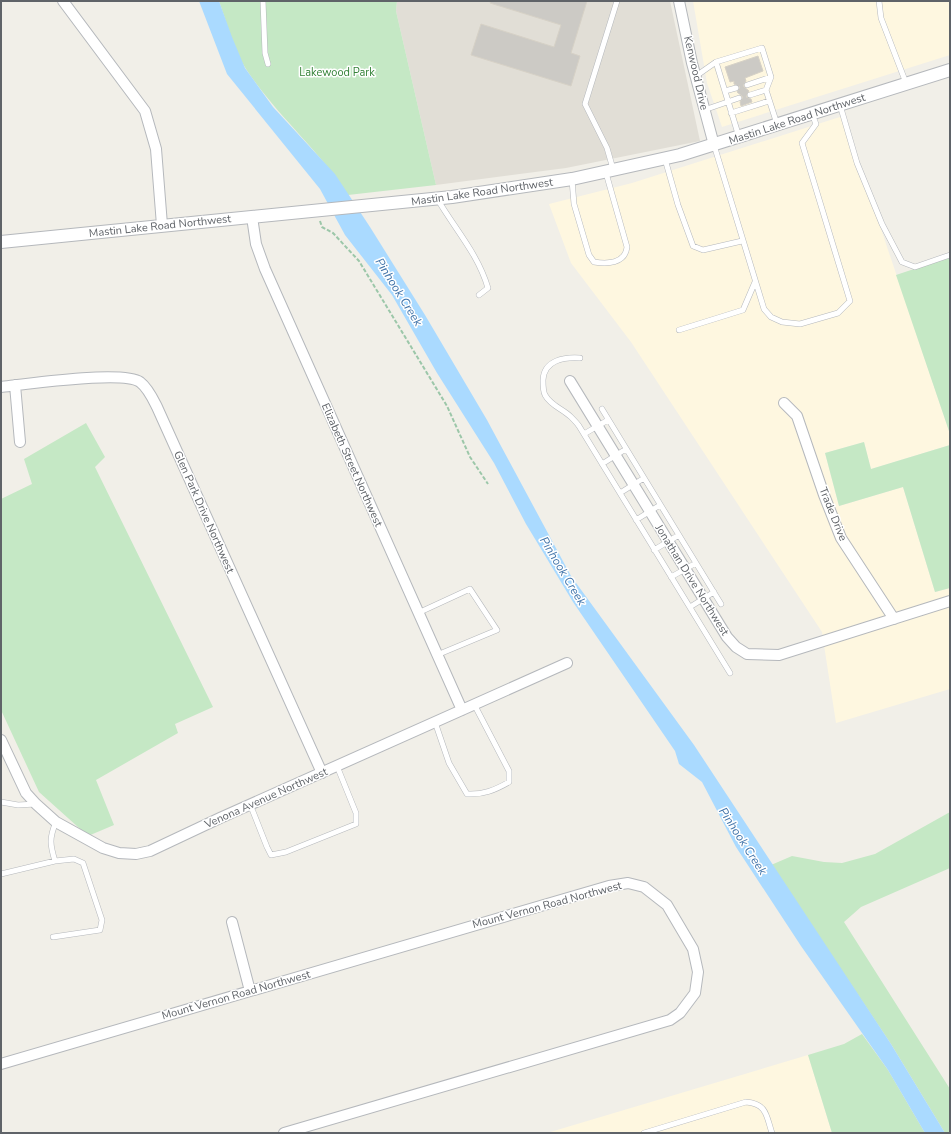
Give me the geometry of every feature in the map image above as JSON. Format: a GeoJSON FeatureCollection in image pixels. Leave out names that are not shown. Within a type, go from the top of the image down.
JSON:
{"type":"FeatureCollection","features":[{"type":"Feature","properties":{"kind":"street"},"geometry":{"type":"LineString","coordinates":[[63,1],[145,111],[156,149],[162,225]]}},
{"type":"Feature","properties":{"kind":"street","name":"Kenwood Drive"},"geometry":{"type":"LineString","coordinates":[[680,1],[704,110],[714,145]]}},
{"type":"Feature","properties":{"kind":"street","name":"Mastin Lake Road Northwest"},"geometry":{"type":"LineString","coordinates":[[1,242],[437,199],[572,179],[665,159],[714,145],[950,70]]}},
{"type":"Feature","properties":{"kind":"street","name":"Elizabeth Street Northwest"},"geometry":{"type":"LineString","coordinates":[[252,217],[256,244],[265,268],[462,710]]}},
{"type":"Feature","properties":{"kind":"street","name":"Glen Park Drive Northwest"},"geometry":{"type":"LineString","coordinates":[[1,387],[106,377],[127,378],[140,382],[149,392],[322,772]]}},
{"type":"Feature","properties":{"kind":"street","name":"Jonathan Drive Northwest"},"geometry":{"type":"LineString","coordinates":[[570,381],[727,637],[736,647],[747,654],[779,655],[950,602]]}},
{"type":"Feature","properties":{"kind":"street"},"geometry":{"type":"LineString","coordinates":[[15,386],[20,442]]}},
{"type":"Feature","properties":{"kind":"street","name":"Trade Drive"},"geometry":{"type":"LineString","coordinates":[[784,404],[797,416],[824,496],[841,538],[894,619]]}},
{"type":"Feature","properties":{"kind":"street","name":"Venona Avenue Northwest"},"geometry":{"type":"LineString","coordinates":[[1,740],[20,781],[36,804],[56,822],[103,848],[119,853],[136,854],[150,851],[250,804],[567,663]]}},
{"type":"Feature","properties":{"kind":"street","name":"Mount Vernon Road Northwest"},"geometry":{"type":"LineString","coordinates":[[1,1064],[609,886],[628,883],[644,887],[666,905],[693,949],[698,972],[695,993],[680,1013],[670,1020],[284,1133]]}},
{"type":"Feature","properties":{"kind":"street"},"geometry":{"type":"LineString","coordinates":[[232,922],[250,991]]}},
{"type":"Feature","properties":{"kind":"lane"},"geometry":{"type":"LineString","coordinates":[[263,1],[265,53],[268,64]]}},
{"type":"Feature","properties":{"kind":"lane"},"geometry":{"type":"LineString","coordinates":[[572,179],[574,204],[589,255],[594,262],[605,264],[621,259],[626,254],[627,248],[610,172],[607,148],[585,104],[617,1]]}},
{"type":"Feature","properties":{"kind":"lane"},"geometry":{"type":"LineString","coordinates":[[879,1],[881,18],[907,84]]}},
{"type":"Feature","properties":{"kind":"lane"},"geometry":{"type":"LineString","coordinates":[[696,76],[716,62],[762,48],[771,77],[766,90],[777,125]]}},
{"type":"Feature","properties":{"kind":"lane"},"geometry":{"type":"LineString","coordinates":[[716,62],[739,137]]}},
{"type":"Feature","properties":{"kind":"lane"},"geometry":{"type":"LineString","coordinates":[[747,85],[771,77]]}},
{"type":"Feature","properties":{"kind":"lane"},"geometry":{"type":"LineString","coordinates":[[724,91],[736,88]]}},
{"type":"Feature","properties":{"kind":"lane"},"geometry":{"type":"LineString","coordinates":[[750,95],[766,90]]}},
{"type":"Feature","properties":{"kind":"lane"},"geometry":{"type":"LineString","coordinates":[[704,110],[739,98]]}},
{"type":"Feature","properties":{"kind":"lane"},"geometry":{"type":"LineString","coordinates":[[731,113],[769,102]]}},
{"type":"Feature","properties":{"kind":"lane"},"geometry":{"type":"LineString","coordinates":[[840,105],[857,163],[882,224],[902,262],[914,267],[950,255]]}},
{"type":"Feature","properties":{"kind":"lane"},"geometry":{"type":"LineString","coordinates":[[714,145],[742,241],[764,309],[771,316],[782,322],[800,324],[838,313],[850,301],[802,143],[816,124],[812,114]]}},
{"type":"Feature","properties":{"kind":"lane"},"geometry":{"type":"LineString","coordinates":[[665,159],[678,205],[693,246],[703,250],[742,241]]}},
{"type":"Feature","properties":{"kind":"lane"},"geometry":{"type":"LineString","coordinates":[[437,199],[451,222],[458,229],[484,275],[488,288],[479,295]]}},
{"type":"Feature","properties":{"kind":"lane"},"geometry":{"type":"LineString","coordinates":[[679,330],[743,310],[755,282]]}},
{"type":"Feature","properties":{"kind":"lane"},"geometry":{"type":"LineString","coordinates":[[580,358],[557,360],[547,367],[543,376],[545,396],[556,407],[571,416],[584,434],[730,673]]}},
{"type":"Feature","properties":{"kind":"lane"},"geometry":{"type":"LineString","coordinates":[[602,409],[721,604]]}},
{"type":"Feature","properties":{"kind":"lane"},"geometry":{"type":"LineString","coordinates":[[584,434],[608,420]]}},
{"type":"Feature","properties":{"kind":"lane"},"geometry":{"type":"LineString","coordinates":[[602,464],[626,449]]}},
{"type":"Feature","properties":{"kind":"lane"},"geometry":{"type":"LineString","coordinates":[[620,493],[644,478]]}},
{"type":"Feature","properties":{"kind":"lane"},"geometry":{"type":"LineString","coordinates":[[636,520],[660,505]]}},
{"type":"Feature","properties":{"kind":"lane"},"geometry":{"type":"LineString","coordinates":[[654,550],[679,535]]}},
{"type":"Feature","properties":{"kind":"lane"},"geometry":{"type":"LineString","coordinates":[[671,577],[696,563]]}},
{"type":"Feature","properties":{"kind":"lane"},"geometry":{"type":"LineString","coordinates":[[418,613],[470,589],[497,630],[437,655]]}},
{"type":"Feature","properties":{"kind":"lane"},"geometry":{"type":"LineString","coordinates":[[690,607],[714,592]]}},
{"type":"Feature","properties":{"kind":"lane"},"geometry":{"type":"LineString","coordinates":[[435,722],[449,763],[467,794],[479,795],[494,790],[509,782],[509,771],[474,704]]}},
{"type":"Feature","properties":{"kind":"lane"},"geometry":{"type":"LineString","coordinates":[[250,804],[267,847],[272,855],[286,852],[356,824],[356,813],[337,766]]}},
{"type":"Feature","properties":{"kind":"lane"},"geometry":{"type":"LineString","coordinates":[[1,802],[18,805],[36,804]]}},
{"type":"Feature","properties":{"kind":"lane"},"geometry":{"type":"LineString","coordinates":[[55,861],[51,847],[50,834],[56,822]]}},
{"type":"Feature","properties":{"kind":"lane"},"geometry":{"type":"LineString","coordinates":[[1,874],[55,861],[74,859],[83,863],[102,920],[100,930],[53,937]]}},
{"type":"Feature","properties":{"kind":"lane"},"geometry":{"type":"LineString","coordinates":[[644,1133],[746,1102],[755,1103],[762,1106],[772,1133]]}},
{"type":"Feature","properties":{"kind":"path"},"geometry":{"type":"LineString","coordinates":[[319,211],[322,227],[333,233],[366,272],[447,406],[470,457],[488,484]]}},
{"type":"Feature","properties":{"kind":"shaded area"},"geometry":{"type":"Polygon","coordinates":[[[397,1],[670,1],[700,141],[566,168],[436,185],[396,11],[397,1]]]}},
{"type":"Feature","properties":{"kind":"shaded area"},"geometry":{"type":"Polygon","coordinates":[[[693,1],[950,1],[950,55],[722,127],[707,83],[693,1]]]}},
{"type":"Feature","properties":{"kind":"shaded area"},"geometry":{"type":"Polygon","coordinates":[[[843,116],[950,434],[950,445],[871,469],[864,442],[825,453],[839,506],[903,487],[935,592],[950,588],[950,689],[836,723],[822,632],[631,342],[571,263],[549,204],[632,183],[843,116]]]}},
{"type":"Feature","properties":{"kind":"shaded area"},"geometry":{"type":"Polygon","coordinates":[[[808,1055],[832,1133],[547,1133],[808,1055]]]}},
{"type":"Feature","properties":{"kind":"green space","name":"Lakewood Park"},"geometry":{"type":"Polygon","coordinates":[[[219,1],[397,1],[396,11],[436,185],[348,195],[337,179],[271,102],[246,69],[234,44],[219,1]]]}},
{"type":"Feature","properties":{"kind":"green space"},"geometry":{"type":"Polygon","coordinates":[[[950,257],[950,434],[896,275],[950,257]]]}},
{"type":"Feature","properties":{"kind":"green space"},"geometry":{"type":"Polygon","coordinates":[[[86,423],[105,457],[95,467],[213,707],[175,724],[178,733],[96,780],[114,825],[88,836],[39,792],[1,710],[1,499],[32,484],[24,459],[86,423]]]}},
{"type":"Feature","properties":{"kind":"green space"},"geometry":{"type":"Polygon","coordinates":[[[864,442],[871,469],[950,445],[950,588],[935,592],[903,487],[839,506],[825,453],[864,442]]]}},
{"type":"Feature","properties":{"kind":"green space"},"geometry":{"type":"Polygon","coordinates":[[[950,812],[950,868],[861,907],[844,922],[950,1089],[950,1133],[945,1133],[891,1044],[771,865],[792,856],[824,862],[842,863],[875,854],[950,812]]]}},
{"type":"Feature","properties":{"kind":"green space"},"geometry":{"type":"Polygon","coordinates":[[[862,1034],[888,1070],[925,1133],[832,1133],[808,1055],[844,1044],[862,1034]]]}},
{"type":"Feature","properties":{"kind":"water","name":"Pinhook Creek"},"geometry":{"type":"Polygon","coordinates":[[[199,1],[219,1],[245,68],[273,107],[335,174],[370,227],[425,315],[487,420],[571,576],[694,745],[891,1044],[945,1133],[925,1133],[888,1070],[801,946],[736,847],[702,782],[679,764],[675,751],[573,602],[526,524],[494,463],[437,373],[392,295],[345,235],[320,189],[227,74],[199,1]]]}},
{"type":"Feature","properties":{"kind":"building"},"geometry":{"type":"Polygon","coordinates":[[[491,1],[587,1],[571,53],[580,56],[571,86],[471,55],[481,24],[554,47],[561,25],[490,3],[491,1]]]}},
{"type":"Feature","properties":{"kind":"building"},"geometry":{"type":"Polygon","coordinates":[[[758,56],[763,71],[745,78],[746,81],[743,86],[749,91],[746,97],[751,99],[752,102],[741,106],[740,102],[743,97],[737,92],[740,87],[734,84],[734,81],[730,82],[725,67],[758,56]]]}}]}
